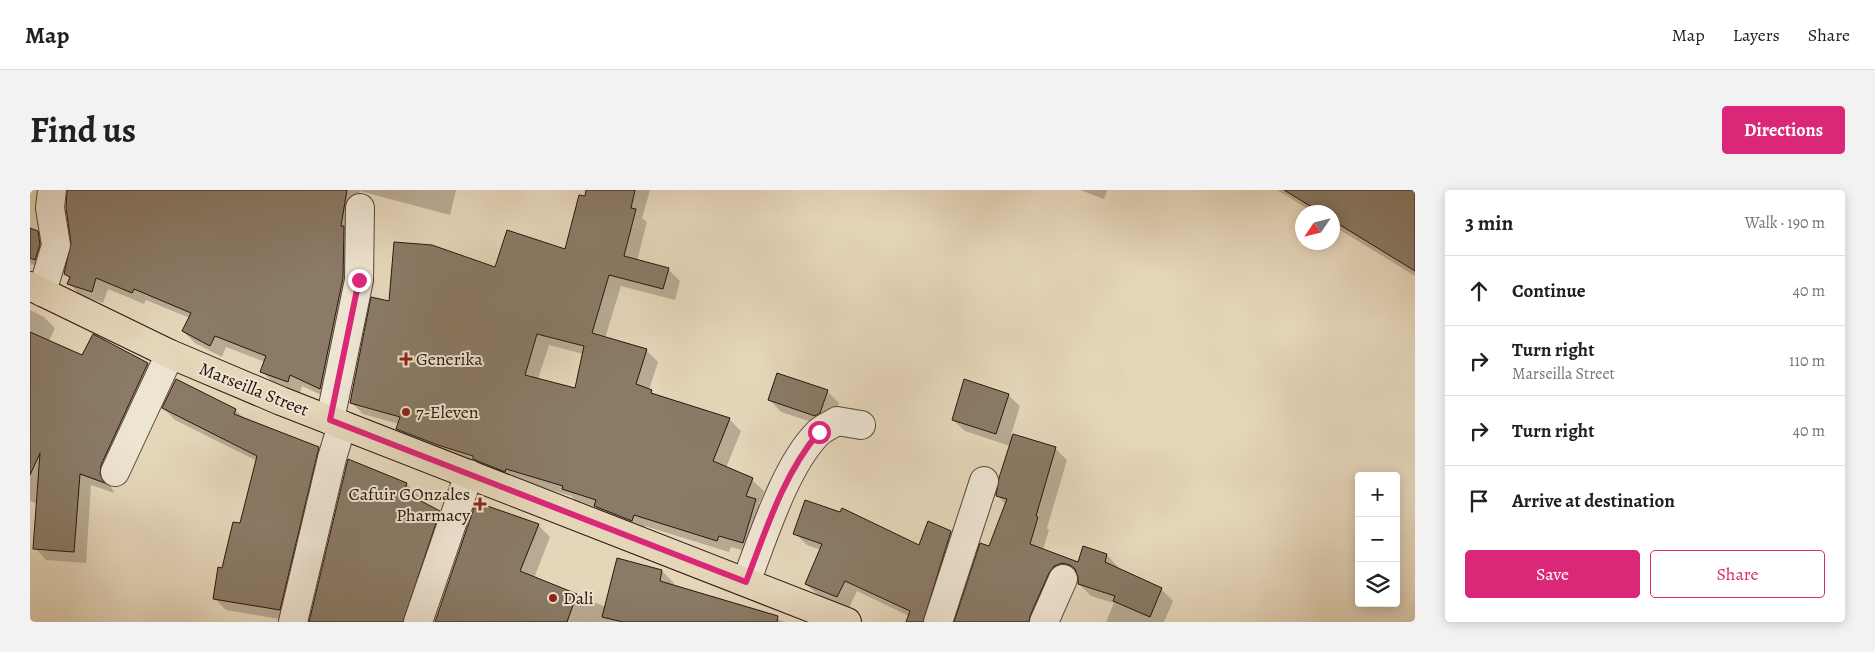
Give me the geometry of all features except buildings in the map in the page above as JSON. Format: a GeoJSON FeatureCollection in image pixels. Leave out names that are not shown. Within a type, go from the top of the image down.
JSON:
{"type":"FeatureCollection","features":[{"type":"Feature","properties":{"kind":"main road","name":"Marseilla Street"},"geometry":{"type":"LineString","coordinates":[[36,289],[170,354],[281,401],[847,622]]}},
{"type":"Feature","properties":{"kind":"street"},"geometry":{"type":"LineString","coordinates":[[36,289],[56,245],[50,208],[52,190]]}},
{"type":"Feature","properties":{"kind":"street"},"geometry":{"type":"LineString","coordinates":[[293,622],[332,458],[359,280],[360,208]]}},
{"type":"Feature","properties":{"kind":"street"},"geometry":{"type":"LineString","coordinates":[[115,472],[170,354]]}},
{"type":"Feature","properties":{"kind":"street"},"geometry":{"type":"LineString","coordinates":[[746,582],[783,487],[806,448],[819,432],[838,421],[861,425]]}},
{"type":"Feature","properties":{"kind":"street"},"geometry":{"type":"LineString","coordinates":[[418,622],[469,474]]}},
{"type":"Feature","properties":{"kind":"street"},"geometry":{"type":"LineString","coordinates":[[938,622],[984,481]]}},
{"type":"Feature","properties":{"kind":"street"},"geometry":{"type":"LineString","coordinates":[[1044,622],[1062,579]]}},
{"type":"Feature","properties":{"kind":"place","name":"Generika"},"geometry":{"type":"Point","coordinates":[406,359]}},
{"type":"Feature","properties":{"kind":"place","name":"7-Eleven"},"geometry":{"type":"Point","coordinates":[406,412]}},
{"type":"Feature","properties":{"kind":"place","name":"Cafuir GOnzales Pharmacy"},"geometry":{"type":"Point","coordinates":[480,504]}},
{"type":"Feature","properties":{"kind":"place","name":"Dali"},"geometry":{"type":"Point","coordinates":[553,598]}},
{"type":"Feature","properties":{"kind":"route"},"geometry":{"type":"LineString","coordinates":[[359,280],[330,420],[746,582],[783,487],[806,448],[819,432]]}}]}
